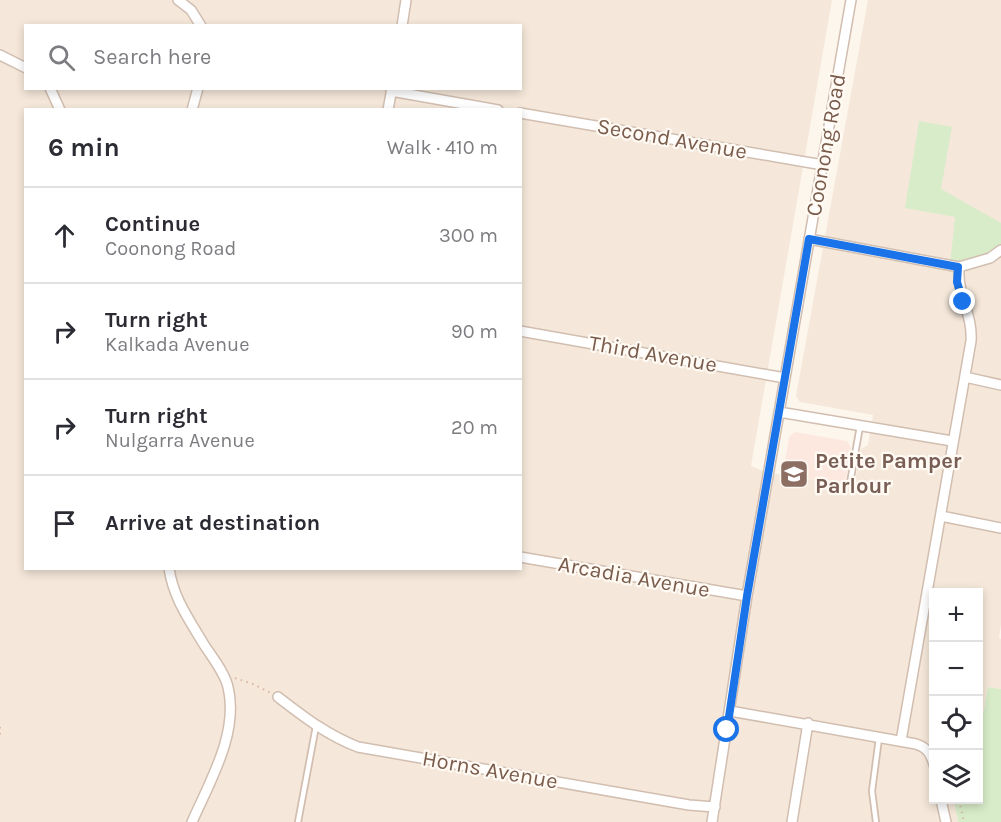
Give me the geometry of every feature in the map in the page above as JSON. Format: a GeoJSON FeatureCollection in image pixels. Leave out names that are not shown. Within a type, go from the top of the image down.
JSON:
{"type":"FeatureCollection","features":[{"type":"Feature","properties":{"kind":"street"},"geometry":{"type":"LineString","coordinates":[[177,0],[191,10],[200,24]]}},
{"type":"Feature","properties":{"kind":"street"},"geometry":{"type":"LineString","coordinates":[[402,24],[406,0]]}},
{"type":"Feature","properties":{"kind":"street","name":"Coonong Road"},"geometry":{"type":"LineString","coordinates":[[712,822],[747,596],[851,0]]}},
{"type":"Feature","properties":{"kind":"street"},"geometry":{"type":"LineString","coordinates":[[0,55],[24,67]]}},
{"type":"Feature","properties":{"kind":"street"},"geometry":{"type":"LineString","coordinates":[[51,90],[59,108]]}},
{"type":"Feature","properties":{"kind":"street"},"geometry":{"type":"LineString","coordinates":[[193,108],[197,90]]}},
{"type":"Feature","properties":{"kind":"street"},"geometry":{"type":"LineString","coordinates":[[388,108],[392,90],[487,108]]}},
{"type":"Feature","properties":{"kind":"street","name":"Second Avenue"},"geometry":{"type":"LineString","coordinates":[[522,113],[823,165]]}},
{"type":"Feature","properties":{"kind":"street"},"geometry":{"type":"LineString","coordinates":[[809,239],[958,267],[990,258],[1001,249]]}},
{"type":"Feature","properties":{"kind":"street"},"geometry":{"type":"LineString","coordinates":[[901,741],[971,336],[957,282],[958,267]]}},
{"type":"Feature","properties":{"kind":"street","name":"Third Avenue"},"geometry":{"type":"LineString","coordinates":[[522,331],[784,378]]}},
{"type":"Feature","properties":{"kind":"street"},"geometry":{"type":"LineString","coordinates":[[965,377],[1001,385]]}},
{"type":"Feature","properties":{"kind":"street"},"geometry":{"type":"LineString","coordinates":[[779,412],[952,441]]}},
{"type":"Feature","properties":{"kind":"street"},"geometry":{"type":"LineString","coordinates":[[941,516],[1001,528]]}},
{"type":"Feature","properties":{"kind":"street","name":"Arcadia Avenue"},"geometry":{"type":"LineString","coordinates":[[522,557],[747,596]]}},
{"type":"Feature","properties":{"kind":"street"},"geometry":{"type":"LineString","coordinates":[[169,570],[177,601],[222,675],[229,694],[227,732],[220,759],[192,822]]}},
{"type":"Feature","properties":{"kind":"street","name":"Horns Avenue"},"geometry":{"type":"LineString","coordinates":[[279,697],[316,726],[346,743],[369,749],[688,805],[715,807]]}},
{"type":"Feature","properties":{"kind":"street"},"geometry":{"type":"LineString","coordinates":[[730,711],[808,723],[916,744],[929,752]]}},
{"type":"Feature","properties":{"kind":"street"},"geometry":{"type":"LineString","coordinates":[[792,822],[808,723]]}},
{"type":"Feature","properties":{"kind":"street"},"geometry":{"type":"LineString","coordinates":[[942,804],[946,822]]}},
{"type":"Feature","properties":{"kind":"lane"},"geometry":{"type":"LineString","coordinates":[[850,483],[860,426]]}},
{"type":"Feature","properties":{"kind":"lane"},"geometry":{"type":"LineString","coordinates":[[298,822],[316,726]]}},
{"type":"Feature","properties":{"kind":"lane"},"geometry":{"type":"LineString","coordinates":[[876,822],[872,791],[879,737]]}},
{"type":"Feature","properties":{"kind":"path"},"geometry":{"type":"LineString","coordinates":[[222,675],[253,684],[279,697]]}},
{"type":"Feature","properties":{"kind":"path"},"geometry":{"type":"LineString","coordinates":[[0,727],[0,737]]}},
{"type":"Feature","properties":{"kind":"path"},"geometry":{"type":"LineString","coordinates":[[960,804],[964,822]]}},
{"type":"Feature","properties":{"kind":"shaded area"},"geometry":{"type":"Polygon","coordinates":[[[0,0],[832,0],[751,466],[769,474],[783,474],[854,487],[861,449],[868,445],[873,415],[800,402],[796,396],[868,0],[1001,0],[1001,625],[999,638],[1001,639],[1001,689],[988,687],[983,715],[983,588],[929,588],[929,804],[955,804],[958,822],[0,822],[0,0]]]}},
{"type":"Feature","properties":{"kind":"shaded area"},"geometry":{"type":"Polygon","coordinates":[[[795,432],[847,441],[851,448],[845,485],[783,474],[789,437],[795,432]]]}},
{"type":"Feature","properties":{"kind":"green space"},"geometry":{"type":"Polygon","coordinates":[[[919,121],[952,127],[941,189],[1001,223],[1001,250],[990,258],[950,265],[955,217],[905,208],[919,121]]]}},
{"type":"Feature","properties":{"kind":"green space"},"geometry":{"type":"Polygon","coordinates":[[[988,687],[1001,689],[1001,822],[958,822],[955,804],[983,804],[983,715],[988,687]]]}},
{"type":"Feature","properties":{"kind":"place","name":"Petite Pamper Parlour"},"geometry":{"type":"Point","coordinates":[794,474]}},
{"type":"Feature","properties":{"kind":"route"},"geometry":{"type":"LineString","coordinates":[[727,730],[747,596],[809,239],[958,267],[957,282],[963,302]]}}]}
